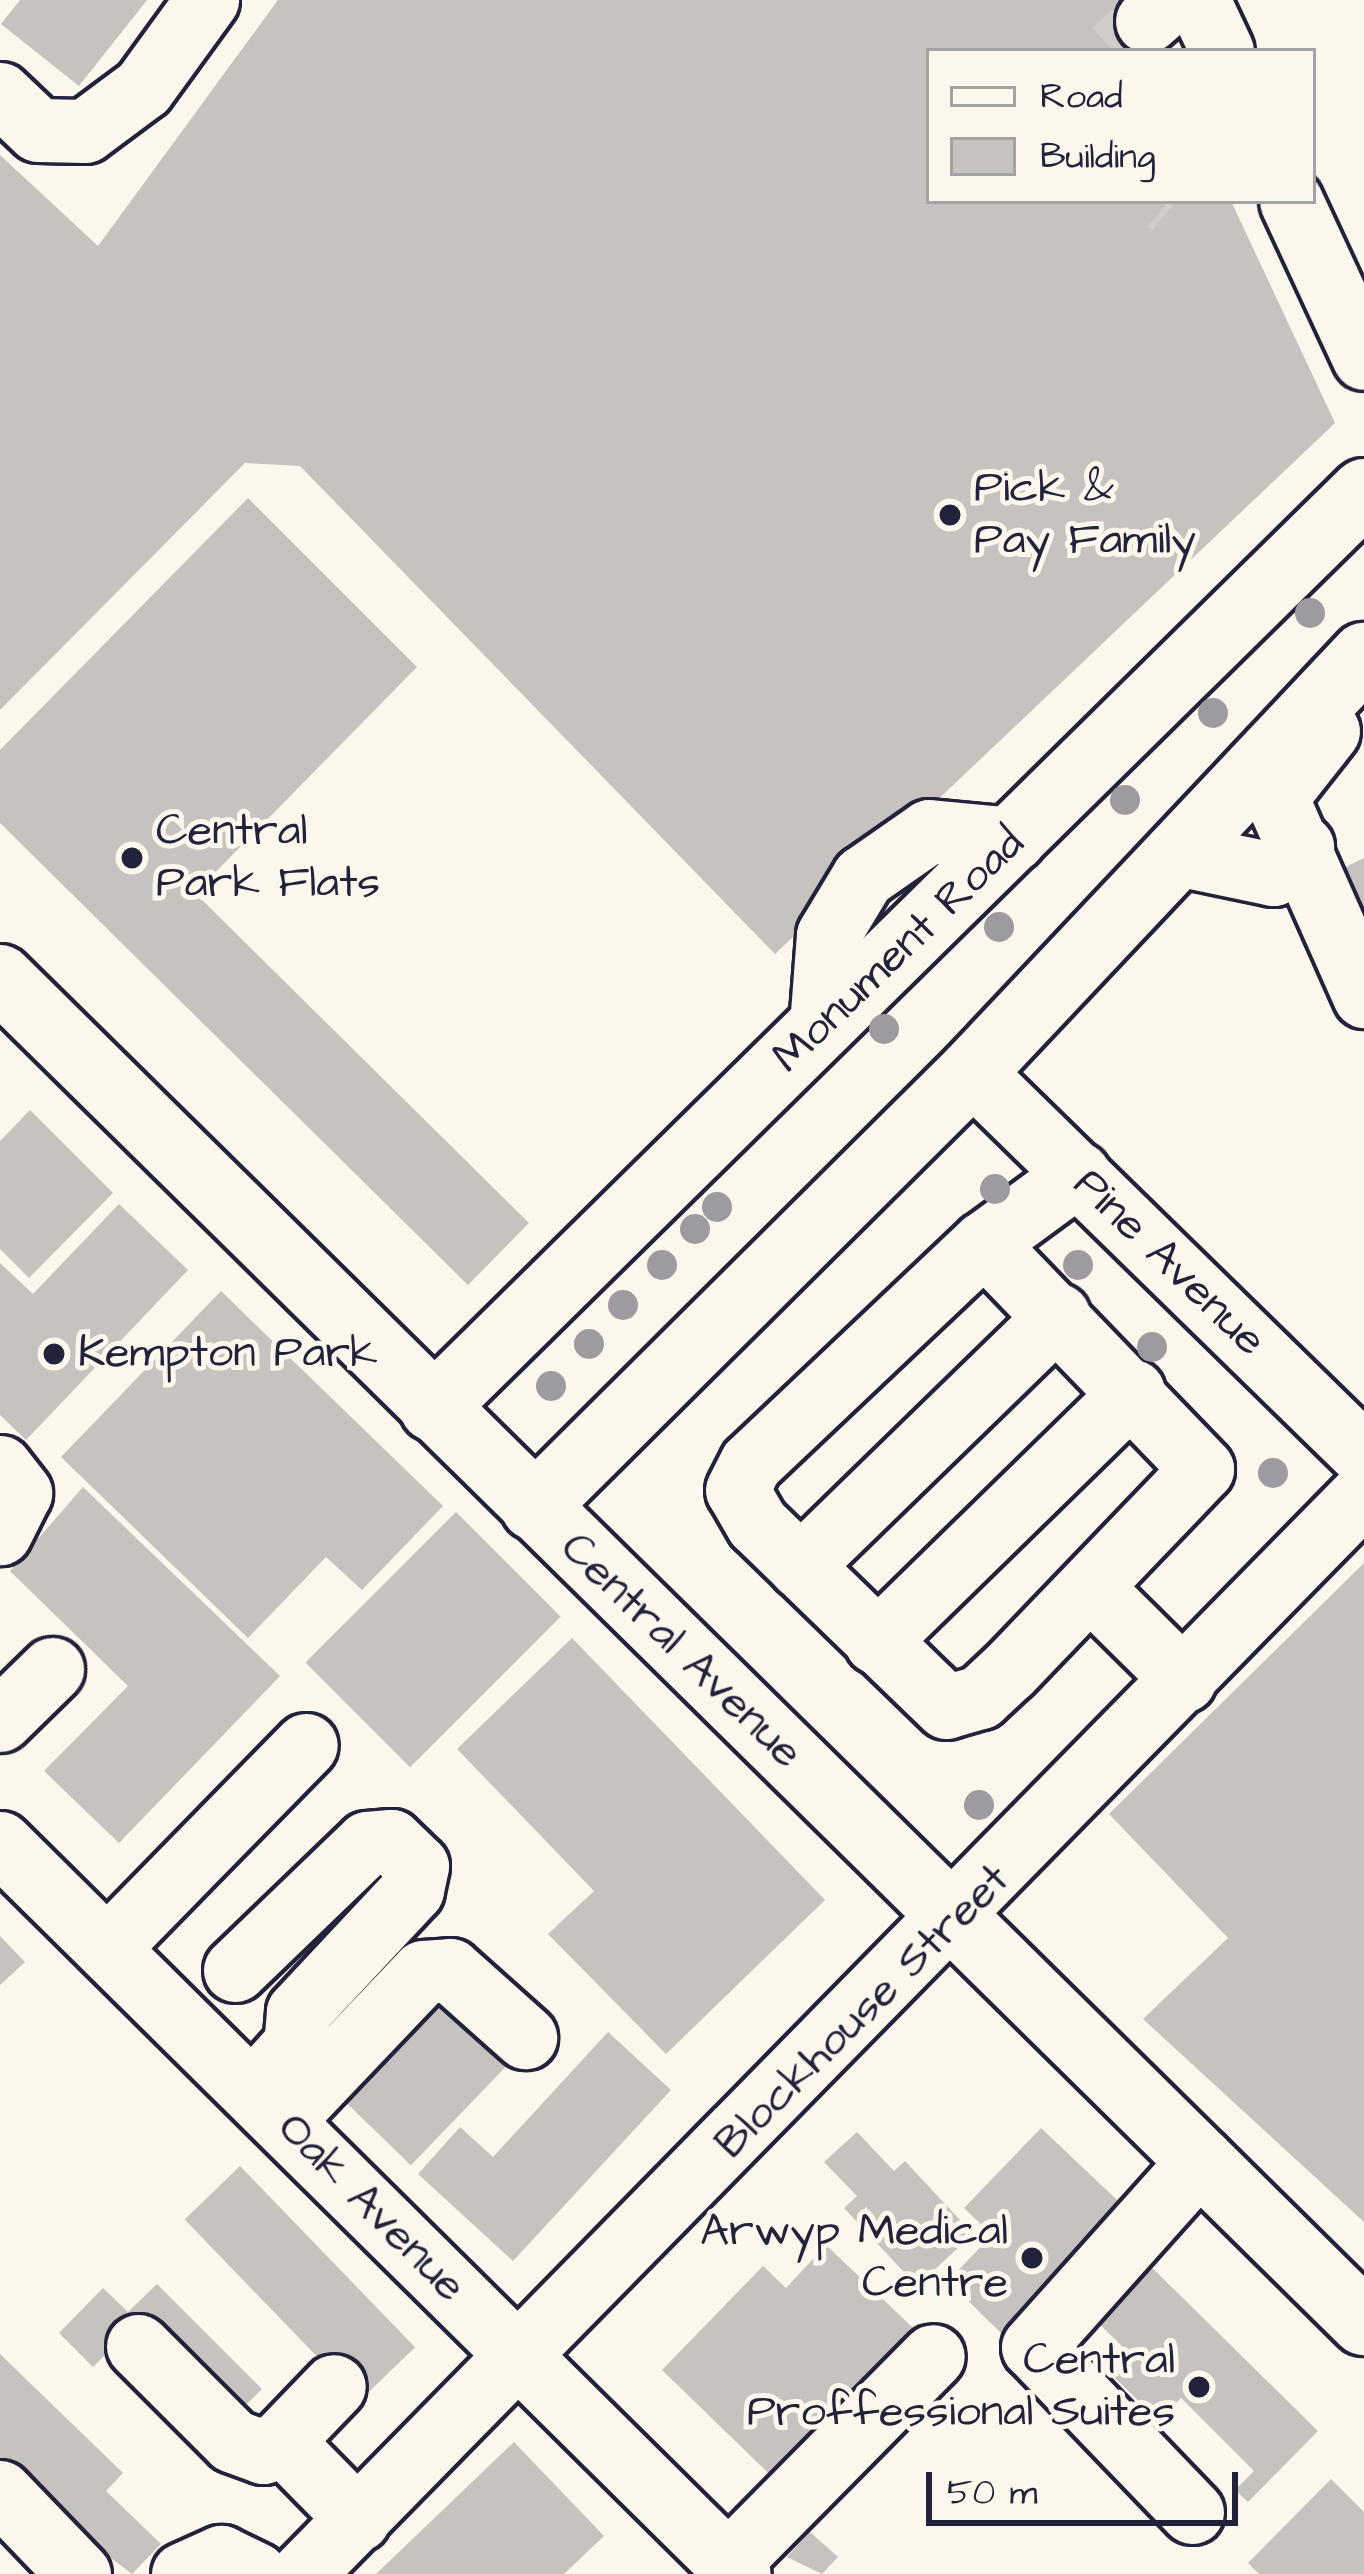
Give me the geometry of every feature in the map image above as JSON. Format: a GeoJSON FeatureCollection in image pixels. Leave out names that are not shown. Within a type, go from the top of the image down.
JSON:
{"type":"FeatureCollection","features":[{"type":"Feature","properties":{"kind":"main road","name":"Monument Road"},"geometry":{"type":"LineString","coordinates":[[433,1408],[1364,492]]}},
{"type":"Feature","properties":{"kind":"main road"},"geometry":{"type":"LineString","coordinates":[[534,1507],[972,1072],[1359,662]]}},
{"type":"Feature","properties":{"kind":"main road","name":"Central Avenue"},"geometry":{"type":"LineString","coordinates":[[0,978],[1364,2322]]}},
{"type":"Feature","properties":{"kind":"street"},"geometry":{"type":"LineString","coordinates":[[12,110],[70,136],[114,114],[207,0]]}},
{"type":"Feature","properties":{"kind":"street"},"geometry":{"type":"LineString","coordinates":[[1172,7],[1219,48]]}},
{"type":"Feature","properties":{"kind":"street"},"geometry":{"type":"LineString","coordinates":[[1293,204],[1364,358]]}},
{"type":"Feature","properties":{"kind":"street"},"geometry":{"type":"LineString","coordinates":[[1359,662],[1351,706],[1276,797],[1302,847],[1364,997]]}},
{"type":"Feature","properties":{"kind":"street"},"geometry":{"type":"LineString","coordinates":[[1177,854],[1273,874],[1302,847]]}},
{"type":"Feature","properties":{"kind":"street","name":"Pine Avenue"},"geometry":{"type":"LineString","coordinates":[[972,1072],[1364,1455]]}},
{"type":"Feature","properties":{"kind":"street"},"geometry":{"type":"LineString","coordinates":[[984,1243],[1196,1456],[1200,1477],[1091,1588],[963,1706],[931,1697],[800,1566],[740,1503],[741,1475],[984,1243],[1078,1174]]}},
{"type":"Feature","properties":{"kind":"street"},"geometry":{"type":"LineString","coordinates":[[800,1566],[1058,1316]]}},
{"type":"Feature","properties":{"kind":"street"},"geometry":{"type":"LineString","coordinates":[[876,1642],[1133,1390]]}},
{"type":"Feature","properties":{"kind":"street"},"geometry":{"type":"LineString","coordinates":[[0,1467],[20,1492],[0,1533]]}},
{"type":"Feature","properties":{"kind":"street","name":"Blockhouse Street"},"geometry":{"type":"LineString","coordinates":[[302,2574],[954,1921],[1364,1493]]}},
{"type":"Feature","properties":{"kind":"street"},"geometry":{"type":"LineString","coordinates":[[1091,1588],[1184,1681]]}},
{"type":"Feature","properties":{"kind":"street"},"geometry":{"type":"LineString","coordinates":[[0,1720],[52,1669]]}},
{"type":"Feature","properties":{"kind":"street"},"geometry":{"type":"LineString","coordinates":[[106,1948],[306,1744]]}},
{"type":"Feature","properties":{"kind":"street"},"geometry":{"type":"LineString","coordinates":[[235,1970],[368,1843],[391,1841],[417,1866],[412,1889],[298,2012],[295,2044],[267,2106]]}},
{"type":"Feature","properties":{"kind":"street","name":"Oak Avenue"},"geometry":{"type":"LineString","coordinates":[[0,1843],[734,2568]]}},
{"type":"Feature","properties":{"kind":"street"},"geometry":{"type":"LineString","coordinates":[[267,2106],[423,1972],[450,1970],[525,2037]]}},
{"type":"Feature","properties":{"kind":"street"},"geometry":{"type":"LineString","coordinates":[[1192,2512],[1033,2347],[1202,2159]]}},
{"type":"Feature","properties":{"kind":"street"},"geometry":{"type":"LineString","coordinates":[[138,2346],[246,2451],[281,2441],[334,2386]]}},
{"type":"Feature","properties":{"kind":"street"},"geometry":{"type":"LineString","coordinates":[[734,2568],[933,2356]]}},
{"type":"Feature","properties":{"kind":"street"},"geometry":{"type":"LineString","coordinates":[[281,2441],[358,2519]]}},
{"type":"Feature","properties":{"kind":"street"},"geometry":{"type":"LineString","coordinates":[[0,2492],[79,2574]]}},
{"type":"Feature","properties":{"kind":"street"},"geometry":{"type":"LineString","coordinates":[[183,2574],[221,2558],[256,2574]]}},
{"type":"Feature","properties":{"kind":"building"},"geometry":{"type":"Polygon","coordinates":[[[20,0],[147,0],[79,86],[1,24],[20,0]]]}},
{"type":"Feature","properties":{"kind":"building"},"geometry":{"type":"Polygon","coordinates":[[[278,0],[1137,0],[1160,48],[926,48],[926,204],[1232,204],[1335,423],[775,954],[300,466],[245,463],[0,710],[0,155],[98,246],[278,0]]]}},
{"type":"Feature","properties":{"kind":"building","name":"Central Park Flats"},"geometry":{"type":"Polygon","coordinates":[[[248,498],[417,667],[195,893],[529,1223],[468,1285],[0,823],[0,750],[248,498]]]}},
{"type":"Feature","properties":{"kind":"building"},"geometry":{"type":"Polygon","coordinates":[[[1364,858],[1364,954],[1327,876],[1364,858]]]}},
{"type":"Feature","properties":{"kind":"building"},"geometry":{"type":"Polygon","coordinates":[[[30,1110],[113,1193],[29,1278],[0,1249],[0,1141],[30,1110]]]}},
{"type":"Feature","properties":{"kind":"building","name":"Kempton Park"},"geometry":{"type":"Polygon","coordinates":[[[119,1204],[188,1270],[26,1440],[0,1415],[0,1263],[33,1294],[119,1204]]]}},
{"type":"Feature","properties":{"kind":"building"},"geometry":{"type":"Polygon","coordinates":[[[221,1291],[443,1506],[362,1590],[326,1557],[248,1638],[61,1457],[221,1291]]]}},
{"type":"Feature","properties":{"kind":"building"},"geometry":{"type":"Polygon","coordinates":[[[83,1487],[280,1676],[119,1843],[44,1771],[128,1686],[10,1571],[83,1487]]]}},
{"type":"Feature","properties":{"kind":"building"},"geometry":{"type":"Polygon","coordinates":[[[456,1512],[561,1617],[410,1767],[305,1663],[456,1512]]]}},
{"type":"Feature","properties":{"kind":"building"},"geometry":{"type":"Polygon","coordinates":[[[1364,1563],[1364,2222],[1143,2019],[1228,1938],[1109,1814],[1364,1563]]]}},
{"type":"Feature","properties":{"kind":"building"},"geometry":{"type":"Polygon","coordinates":[[[572,1638],[825,1900],[666,2054],[548,1934],[594,1891],[457,1749],[572,1638]]]}},
{"type":"Feature","properties":{"kind":"building"},"geometry":{"type":"Polygon","coordinates":[[[0,1936],[25,1962],[0,1985],[0,1936]]]}},
{"type":"Feature","properties":{"kind":"building"},"geometry":{"type":"Polygon","coordinates":[[[419,1984],[505,2067],[411,2165],[325,2082],[419,1984]]]}},
{"type":"Feature","properties":{"kind":"building"},"geometry":{"type":"Polygon","coordinates":[[[608,2032],[671,2090],[513,2261],[418,2174],[460,2127],[493,2157],[608,2032]]]}},
{"type":"Feature","properties":{"kind":"building","name":"Arwyp Medical Centre"},"geometry":{"type":"Polygon","coordinates":[[[1041,2128],[1135,2217],[1011,2343],[948,2281],[992,2235],[964,2208],[1041,2128]]]}},
{"type":"Feature","properties":{"kind":"building"},"geometry":{"type":"Polygon","coordinates":[[[857,2132],[894,2171],[905,2161],[973,2234],[917,2286],[844,2208],[857,2196],[824,2162],[857,2132]]]}},
{"type":"Feature","properties":{"kind":"building"},"geometry":{"type":"Polygon","coordinates":[[[240,2166],[415,2347],[360,2401],[185,2219],[240,2166]]]}},
{"type":"Feature","properties":{"kind":"building"},"geometry":{"type":"Polygon","coordinates":[[[826,2245],[932,2346],[790,2494],[662,2370],[763,2266],[786,2288],[826,2245]]]}},
{"type":"Feature","properties":{"kind":"building","name":"Central Proffessional Suites"},"geometry":{"type":"Polygon","coordinates":[[[1135,2251],[1318,2431],[1248,2502],[1235,2490],[1254,2471],[1181,2398],[1159,2421],[1113,2376],[1132,2356],[1081,2306],[1135,2251]]]}},
{"type":"Feature","properties":{"kind":"building"},"geometry":{"type":"Polygon","coordinates":[[[157,2284],[262,2389],[227,2424],[131,2328],[93,2367],[59,2333],[103,2288],[128,2312],[157,2284]]]}},
{"type":"Feature","properties":{"kind":"building"},"geometry":{"type":"Polygon","coordinates":[[[0,2354],[123,2473],[106,2491],[161,2544],[132,2574],[0,2474],[0,2354]]]}},
{"type":"Feature","properties":{"kind":"building"},"geometry":{"type":"Polygon","coordinates":[[[514,2442],[604,2536],[564,2574],[376,2574],[514,2442]]]}},
{"type":"Feature","properties":{"kind":"building"},"geometry":{"type":"Polygon","coordinates":[[[1331,2479],[1364,2512],[1364,2574],[1259,2574],[1248,2563],[1331,2479]]]}},
{"type":"Feature","properties":{"kind":"building"},"geometry":{"type":"Polygon","coordinates":[[[810,2532],[838,2557],[822,2574],[787,2557],[810,2532]]]}},
{"type":"Feature","properties":{"kind":"tunnel"},"geometry":{"type":"LineString","coordinates":[[1116,48],[1147,21]]}},
{"type":"Feature","properties":{"kind":"place","name":"Pick & Pay Family"},"geometry":{"type":"Point","coordinates":[950,515]}},
{"type":"Feature","properties":{"kind":"place","name":"Central Park Flats"},"geometry":{"type":"Point","coordinates":[132,858]}},
{"type":"Feature","properties":{"kind":"place","name":"Kempton Park"},"geometry":{"type":"Point","coordinates":[54,1354]}},
{"type":"Feature","properties":{"kind":"place","name":"Arwyp Medical Centre"},"geometry":{"type":"Point","coordinates":[1032,2258]}},
{"type":"Feature","properties":{"kind":"place","name":"Central Proffessional Suites"},"geometry":{"type":"Point","coordinates":[1199,2387]}}]}
